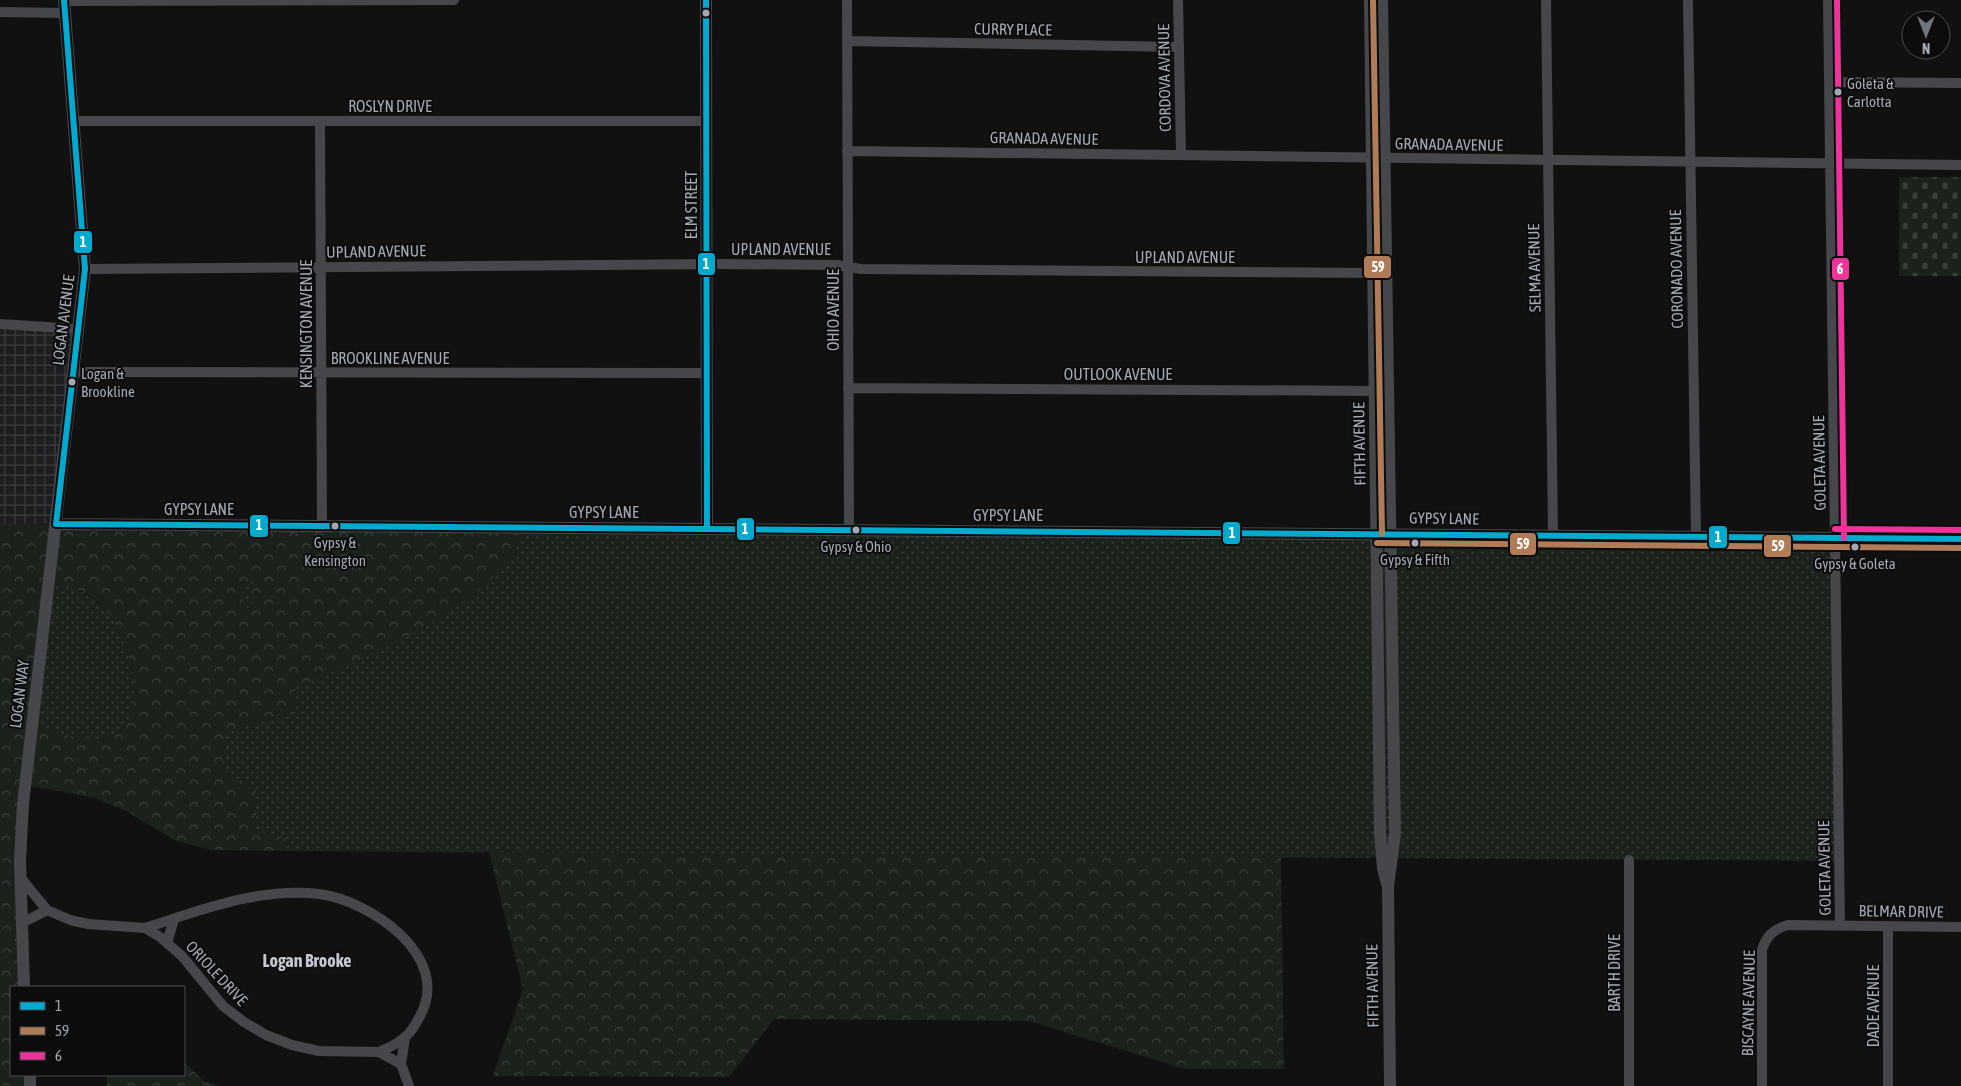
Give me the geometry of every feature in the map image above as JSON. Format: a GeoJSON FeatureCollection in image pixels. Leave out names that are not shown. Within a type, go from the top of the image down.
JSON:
{"type":"FeatureCollection","features":[{"type":"Feature","properties":{"kind":"street"},"geometry":{"type":"LineString","coordinates":[[0,12],[64,5],[454,0]]}},
{"type":"Feature","properties":{"kind":"street","name":"ELM STREET"},"geometry":{"type":"LineString","coordinates":[[706,0],[707,529]]}},
{"type":"Feature","properties":{"kind":"street","name":"OHIO AVENUE"},"geometry":{"type":"LineString","coordinates":[[848,0],[848,530]]}},
{"type":"Feature","properties":{"kind":"street","name":"CORDOVA AVENUE"},"geometry":{"type":"LineString","coordinates":[[1178,0],[1180,155]]}},
{"type":"Feature","properties":{"kind":"street","name":"FIFTH AVENUE"},"geometry":{"type":"LineString","coordinates":[[1370,0],[1386,273],[1377,534],[1380,833],[1383,868],[1388,886]]}},
{"type":"Feature","properties":{"kind":"street","name":"FIFTH AVENUE"},"geometry":{"type":"LineString","coordinates":[[1382,0],[1373,273],[1391,534],[1395,833],[1388,886],[1390,1086]]}},
{"type":"Feature","properties":{"kind":"street","name":"SELMA AVENUE"},"geometry":{"type":"LineString","coordinates":[[1546,0],[1553,535]]}},
{"type":"Feature","properties":{"kind":"street","name":"CORONADO AVENUE"},"geometry":{"type":"LineString","coordinates":[[1688,0],[1696,537]]}},
{"type":"Feature","properties":{"kind":"street","name":"GOLETA AVENUE"},"geometry":{"type":"LineString","coordinates":[[1828,0],[1840,925]]}},
{"type":"Feature","properties":{"kind":"street","name":"LOGAN AVENUE"},"geometry":{"type":"LineString","coordinates":[[56,524],[85,269],[64,5]]}},
{"type":"Feature","properties":{"kind":"street","name":"CURRY PLACE"},"geometry":{"type":"LineString","coordinates":[[848,42],[1179,47]]}},
{"type":"Feature","properties":{"kind":"street"},"geometry":{"type":"LineString","coordinates":[[1829,82],[1961,83]]}},
{"type":"Feature","properties":{"kind":"street","name":"ROSLYN DRIVE"},"geometry":{"type":"LineString","coordinates":[[74,121],[707,120]]}},
{"type":"Feature","properties":{"kind":"street","name":"KENSINGTON AVENUE"},"geometry":{"type":"LineString","coordinates":[[320,121],[322,526]]}},
{"type":"Feature","properties":{"kind":"street","name":"GRANADA AVENUE"},"geometry":{"type":"LineString","coordinates":[[848,151],[1961,165]]}},
{"type":"Feature","properties":{"kind":"street","name":"UPLAND AVENUE"},"geometry":{"type":"LineString","coordinates":[[85,269],[837,264],[871,269],[1386,273]]}},
{"type":"Feature","properties":{"kind":"street"},"geometry":{"type":"LineString","coordinates":[[0,324],[78,329]]}},
{"type":"Feature","properties":{"kind":"street","name":"BROOKLINE AVENUE"},"geometry":{"type":"LineString","coordinates":[[73,372],[707,373]]}},
{"type":"Feature","properties":{"kind":"street","name":"OUTLOOK AVENUE"},"geometry":{"type":"LineString","coordinates":[[848,388],[1381,391]]}},
{"type":"Feature","properties":{"kind":"street","name":"GYPSY LANE"},"geometry":{"type":"LineString","coordinates":[[56,524],[1961,539]]}},
{"type":"Feature","properties":{"kind":"street","name":"LOGAN WAY"},"geometry":{"type":"LineString","coordinates":[[24,986],[20,877],[23,804],[56,524]]}},
{"type":"Feature","properties":{"kind":"street","name":"BARTH DRIVE"},"geometry":{"type":"LineString","coordinates":[[1629,860],[1629,1086]]}},
{"type":"Feature","properties":{"kind":"street"},"geometry":{"type":"LineString","coordinates":[[20,877],[47,910],[70,920],[88,924],[145,928],[235,900],[284,893],[327,895],[365,909],[395,929],[421,962],[426,977],[427,994],[417,1022],[405,1038],[379,1052]]}},
{"type":"Feature","properties":{"kind":"street"},"geometry":{"type":"LineString","coordinates":[[22,923],[47,910]]}},
{"type":"Feature","properties":{"kind":"street"},"geometry":{"type":"LineString","coordinates":[[167,943],[174,919]]}},
{"type":"Feature","properties":{"kind":"street","name":"BISCAYNE AVENUE"},"geometry":{"type":"LineString","coordinates":[[1762,1086],[1761,958],[1764,944],[1774,931],[1788,925],[1840,925]]}},
{"type":"Feature","properties":{"kind":"street","name":"BELMAR DRIVE"},"geometry":{"type":"LineString","coordinates":[[1840,925],[1961,927]]}},
{"type":"Feature","properties":{"kind":"street","name":"DADE AVENUE"},"geometry":{"type":"LineString","coordinates":[[1888,926],[1888,1086]]}},
{"type":"Feature","properties":{"kind":"street","name":"ORIOLE DRIVE"},"geometry":{"type":"LineString","coordinates":[[145,928],[182,956],[223,1006],[244,1022],[266,1035],[292,1045],[319,1052],[379,1052],[401,1064]]}},
{"type":"Feature","properties":{"kind":"street"},"geometry":{"type":"LineString","coordinates":[[405,1038],[401,1064],[408,1086]]}},
{"type":"Feature","properties":{"kind":"shaded area"},"geometry":{"type":"Polygon","coordinates":[[[0,324],[77,329],[56,524],[0,524],[0,324]]]}},
{"type":"Feature","properties":{"kind":"green space"},"geometry":{"type":"Polygon","coordinates":[[[1370,0],[1382,0],[1391,534],[1835,538],[1839,861],[287,851],[286,838],[256,829],[256,788],[221,770],[227,731],[295,713],[56,524],[1377,534],[1370,0]]]}},
{"type":"Feature","properties":{"kind":"green space"},"geometry":{"type":"Polygon","coordinates":[[[1899,177],[1961,177],[1961,276],[1899,276],[1899,177]]]}},
{"type":"Feature","properties":{"kind":"green space"},"geometry":{"type":"Polygon","coordinates":[[[0,524],[523,528],[510,559],[489,581],[465,601],[438,619],[381,650],[295,688],[295,713],[227,731],[221,770],[256,788],[256,829],[286,838],[287,851],[210,850],[174,840],[128,812],[95,798],[25,785],[24,986],[10,986],[10,1076],[30,1076],[30,1086],[0,1086],[0,524]],[[50,578],[31,726],[64,735],[101,738],[120,730],[129,717],[134,701],[134,682],[124,643],[116,625],[106,610],[95,599],[50,578]],[[244,581],[243,607],[251,608],[254,582],[244,581]]]}},
{"type":"Feature","properties":{"kind":"green space"},"geometry":{"type":"Polygon","coordinates":[[[49,577],[94,599],[105,609],[124,642],[134,682],[134,701],[129,717],[120,730],[111,735],[101,738],[77,737],[31,726],[49,577]]]}},
{"type":"Feature","properties":{"kind":"green space"},"geometry":{"type":"Polygon","coordinates":[[[489,852],[1281,857],[1284,1069],[1185,1069],[1029,1021],[774,1019],[729,1077],[493,1076],[523,989],[489,852]]]}},
{"type":"Feature","properties":{"kind":"green space"},"geometry":{"type":"Polygon","coordinates":[[[185,1063],[204,1081],[220,1086],[107,1086],[107,1076],[185,1076],[185,1063]]]}},
{"type":"Feature","properties":{"kind":"transit line","name":"1"},"geometry":{"type":"LineString","coordinates":[[64,0],[85,269],[56,524],[1961,539]]}},
{"type":"Feature","properties":{"kind":"transit line","name":"1"},"geometry":{"type":"LineString","coordinates":[[706,0],[707,529]]}},
{"type":"Feature","properties":{"kind":"transit line","name":"59"},"geometry":{"type":"LineString","coordinates":[[1373,0],[1382,534]]}},
{"type":"Feature","properties":{"kind":"transit line","name":"6"},"geometry":{"type":"LineString","coordinates":[[1837,0],[1844,538]]}},
{"type":"Feature","properties":{"kind":"transit line","name":"6"},"geometry":{"type":"LineString","coordinates":[[1835,529],[1961,530]]}},
{"type":"Feature","properties":{"kind":"transit line","name":"59"},"geometry":{"type":"LineString","coordinates":[[1377,543],[1961,548]]}},
{"type":"Feature","properties":{"kind":"place","name":"Goleta & Carlotta"},"geometry":{"type":"Point","coordinates":[1838,92]}},
{"type":"Feature","properties":{"kind":"place","name":"Logan & Brookline"},"geometry":{"type":"Point","coordinates":[72,382]}},
{"type":"Feature","properties":{"kind":"place","name":"Gypsy & Kensington"},"geometry":{"type":"Point","coordinates":[335,526]}},
{"type":"Feature","properties":{"kind":"place","name":"Gypsy & Ohio"},"geometry":{"type":"Point","coordinates":[856,530]}},
{"type":"Feature","properties":{"kind":"place","name":"Gypsy & Fifth"},"geometry":{"type":"Point","coordinates":[1415,543]}},
{"type":"Feature","properties":{"kind":"place","name":"Gypsy & Goleta"},"geometry":{"type":"Point","coordinates":[1855,547]}},
{"type":"Feature","properties":{"kind":"district","name":"Logan Brooke"},"geometry":{"type":"Point","coordinates":[307,960]}}]}
